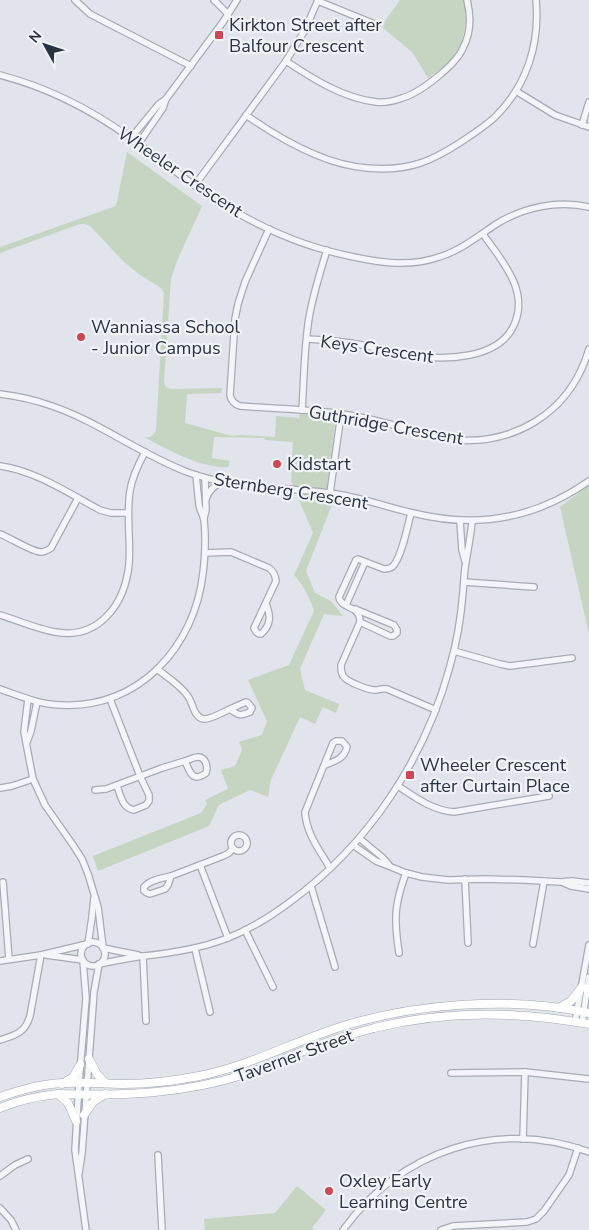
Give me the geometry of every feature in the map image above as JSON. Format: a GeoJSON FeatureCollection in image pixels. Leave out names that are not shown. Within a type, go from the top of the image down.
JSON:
{"type":"FeatureCollection","features":[{"type":"Feature","properties":{"kind":"main road"},"geometry":{"type":"LineString","coordinates":[[559,1008],[586,989]]}},
{"type":"Feature","properties":{"kind":"main road","name":"Taverner Street"},"geometry":{"type":"LineString","coordinates":[[0,1097],[43,1085],[83,1083],[124,1084],[170,1081],[214,1073],[242,1065],[337,1028],[404,1012],[491,1004],[525,1005],[583,1012]]}},
{"type":"Feature","properties":{"kind":"main road","name":"Taverner Street"},"geometry":{"type":"LineString","coordinates":[[0,1108],[26,1099],[58,1094],[124,1095],[187,1089],[247,1074],[344,1036],[408,1021],[491,1015],[526,1016],[582,1023]]}},
{"type":"Feature","properties":{"kind":"main road"},"geometry":{"type":"LineString","coordinates":[[88,1059],[105,1083]]}},
{"type":"Feature","properties":{"kind":"main road"},"geometry":{"type":"LineString","coordinates":[[62,1084],[73,1076],[80,1065]]}},
{"type":"Feature","properties":{"kind":"main road"},"geometry":{"type":"LineString","coordinates":[[58,1094],[68,1103],[76,1121]]}},
{"type":"Feature","properties":{"kind":"main road"},"geometry":{"type":"LineString","coordinates":[[84,1115],[93,1102],[105,1094]]}},
{"type":"Feature","properties":{"kind":"street"},"geometry":{"type":"LineString","coordinates":[[75,0],[90,14],[190,66]]}},
{"type":"Feature","properties":{"kind":"street"},"geometry":{"type":"LineString","coordinates":[[214,0],[228,14]]}},
{"type":"Feature","properties":{"kind":"street"},"geometry":{"type":"LineString","coordinates":[[131,138],[158,105],[166,99],[237,0]]}},
{"type":"Feature","properties":{"kind":"street"},"geometry":{"type":"LineString","coordinates":[[286,61],[328,86],[361,99],[379,102],[402,98],[412,94],[449,68],[462,51],[467,38],[470,16],[467,0]]}},
{"type":"Feature","properties":{"kind":"street"},"geometry":{"type":"LineString","coordinates":[[246,115],[280,137],[303,149],[334,161],[367,168],[384,169],[402,168],[426,162],[448,151],[493,118],[506,106],[527,71],[533,52],[537,20],[536,0]]}},
{"type":"Feature","properties":{"kind":"street"},"geometry":{"type":"LineString","coordinates":[[195,185],[286,61],[305,30],[318,1],[377,25]]}},
{"type":"Feature","properties":{"kind":"street","name":"Wheeler Crescent"},"geometry":{"type":"LineString","coordinates":[[0,75],[63,98],[95,115],[139,143],[160,160],[232,210],[269,229],[303,243],[340,254],[378,262],[408,263],[438,258],[466,245],[511,216],[532,209],[555,205],[569,204],[589,207]]}},
{"type":"Feature","properties":{"kind":"street"},"geometry":{"type":"LineString","coordinates":[[516,91],[555,115],[589,127]]}},
{"type":"Feature","properties":{"kind":"street"},"geometry":{"type":"LineString","coordinates":[[139,143],[163,108],[166,99]]}},
{"type":"Feature","properties":{"kind":"street"},"geometry":{"type":"LineString","coordinates":[[582,125],[589,102]]}},
{"type":"Feature","properties":{"kind":"street","name":"Guthridge Crescent"},"geometry":{"type":"LineString","coordinates":[[269,229],[245,282],[235,319],[230,395],[234,403],[240,406],[341,414],[374,420],[444,438],[492,439],[527,426],[549,412],[562,400],[573,386],[581,371],[589,349]]}},
{"type":"Feature","properties":{"kind":"street","name":"Keys Crescent"},"geometry":{"type":"LineString","coordinates":[[307,339],[367,346],[417,357],[456,357],[488,350],[506,338],[515,324],[518,313],[518,296],[510,273],[482,234]]}},
{"type":"Feature","properties":{"kind":"street"},"geometry":{"type":"LineString","coordinates":[[302,410],[309,318],[327,250]]}},
{"type":"Feature","properties":{"kind":"street","name":"Sternberg Crescent"},"geometry":{"type":"LineString","coordinates":[[0,394],[53,406],[164,462],[205,478],[253,486],[330,493],[431,518],[460,521],[499,518],[536,509],[555,501],[589,480]]}},
{"type":"Feature","properties":{"kind":"street"},"geometry":{"type":"LineString","coordinates":[[330,493],[341,414]]}},
{"type":"Feature","properties":{"kind":"street"},"geometry":{"type":"LineString","coordinates":[[0,615],[49,631],[68,634],[85,631],[104,619],[116,604],[123,591],[127,577],[130,490],[145,452]]}},
{"type":"Feature","properties":{"kind":"street"},"geometry":{"type":"LineString","coordinates":[[0,466],[20,470],[35,476],[100,510],[128,514]]}},
{"type":"Feature","properties":{"kind":"street"},"geometry":{"type":"LineString","coordinates":[[196,475],[200,507],[204,518]]}},
{"type":"Feature","properties":{"kind":"street"},"geometry":{"type":"LineString","coordinates":[[0,689],[37,702],[61,706],[80,705],[110,698],[130,690],[142,683],[157,669],[180,640],[190,621],[199,593],[205,553],[205,478]]}},
{"type":"Feature","properties":{"kind":"street"},"geometry":{"type":"LineString","coordinates":[[206,500],[212,488],[224,482]]}},
{"type":"Feature","properties":{"kind":"street"},"geometry":{"type":"LineString","coordinates":[[0,534],[38,552],[47,552],[52,548],[78,498]]}},
{"type":"Feature","properties":{"kind":"street"},"geometry":{"type":"LineString","coordinates":[[360,622],[390,636],[397,633],[394,625],[342,604],[339,598],[356,560],[384,569],[395,564],[404,543],[411,513]]}},
{"type":"Feature","properties":{"kind":"street"},"geometry":{"type":"LineString","coordinates":[[460,521],[465,563]]}},
{"type":"Feature","properties":{"kind":"street"},"geometry":{"type":"LineString","coordinates":[[41,954],[83,961],[90,966],[195,949],[228,938],[272,915],[311,886],[360,838],[398,786],[419,749],[444,688],[461,617],[465,563],[469,549],[472,521]]}},
{"type":"Feature","properties":{"kind":"street"},"geometry":{"type":"LineString","coordinates":[[205,553],[231,552],[274,572],[276,582],[254,628],[258,634],[264,632],[270,618],[266,604]]}},
{"type":"Feature","properties":{"kind":"street"},"geometry":{"type":"LineString","coordinates":[[346,605],[365,562]]}},
{"type":"Feature","properties":{"kind":"street"},"geometry":{"type":"LineString","coordinates":[[464,582],[534,587]]}},
{"type":"Feature","properties":{"kind":"street"},"geometry":{"type":"LineString","coordinates":[[353,608],[359,614],[360,622],[341,665],[343,677],[367,689],[387,689],[436,710]]}},
{"type":"Feature","properties":{"kind":"street"},"geometry":{"type":"LineString","coordinates":[[454,651],[510,666],[572,658]]}},
{"type":"Feature","properties":{"kind":"street"},"geometry":{"type":"LineString","coordinates":[[157,669],[184,691],[196,713],[204,719],[230,709]]}},
{"type":"Feature","properties":{"kind":"street"},"geometry":{"type":"LineString","coordinates":[[110,698],[149,795],[149,801],[146,805],[134,810],[127,808],[117,786]]}},
{"type":"Feature","properties":{"kind":"street"},"geometry":{"type":"LineString","coordinates":[[28,699],[24,732],[33,779],[45,806],[73,845],[84,865],[98,907],[104,957],[99,964],[94,992],[88,1059],[76,1121],[76,1163],[86,1230]]}},
{"type":"Feature","properties":{"kind":"street"},"geometry":{"type":"LineString","coordinates":[[27,742],[37,702]]}},
{"type":"Feature","properties":{"kind":"street"},"geometry":{"type":"LineString","coordinates":[[325,765],[343,756],[347,747],[342,741],[333,743],[305,812],[314,842],[330,868]]}},
{"type":"Feature","properties":{"kind":"street"},"geometry":{"type":"LineString","coordinates":[[95,790],[106,790],[185,761]]}},
{"type":"Feature","properties":{"kind":"street"},"geometry":{"type":"LineString","coordinates":[[0,788],[33,779]]}},
{"type":"Feature","properties":{"kind":"street"},"geometry":{"type":"LineString","coordinates":[[398,786],[430,806],[454,812],[550,796]]}},
{"type":"Feature","properties":{"kind":"street"},"geometry":{"type":"LineString","coordinates":[[360,838],[389,865]]}},
{"type":"Feature","properties":{"kind":"street"},"geometry":{"type":"LineString","coordinates":[[353,845],[376,861],[422,877],[439,880],[572,881],[589,883]]}},
{"type":"Feature","properties":{"kind":"street"},"geometry":{"type":"LineString","coordinates":[[170,876],[223,856],[233,848]]}},
{"type":"Feature","properties":{"kind":"street"},"geometry":{"type":"LineString","coordinates":[[200,865],[228,938]]}},
{"type":"Feature","properties":{"kind":"street"},"geometry":{"type":"LineString","coordinates":[[399,953],[395,913],[397,898],[406,872]]}},
{"type":"Feature","properties":{"kind":"street"},"geometry":{"type":"LineString","coordinates":[[466,880],[468,943]]}},
{"type":"Feature","properties":{"kind":"street"},"geometry":{"type":"LineString","coordinates":[[533,944],[544,881]]}},
{"type":"Feature","properties":{"kind":"street"},"geometry":{"type":"LineString","coordinates":[[3,882],[9,959]]}},
{"type":"Feature","properties":{"kind":"street"},"geometry":{"type":"LineString","coordinates":[[561,882],[589,888]]}},
{"type":"Feature","properties":{"kind":"street"},"geometry":{"type":"LineString","coordinates":[[311,886],[334,967]]}},
{"type":"Feature","properties":{"kind":"street"},"geometry":{"type":"LineString","coordinates":[[581,887],[589,894]]}},
{"type":"Feature","properties":{"kind":"street"},"geometry":{"type":"LineString","coordinates":[[83,1083],[80,1065],[86,998],[82,952],[87,944],[94,896]]}},
{"type":"Feature","properties":{"kind":"street"},"geometry":{"type":"LineString","coordinates":[[245,930],[273,987]]}},
{"type":"Feature","properties":{"kind":"street"},"geometry":{"type":"LineString","coordinates":[[0,961],[96,943],[103,948],[143,956]]}},
{"type":"Feature","properties":{"kind":"street"},"geometry":{"type":"LineString","coordinates":[[582,1023],[589,945]]}},
{"type":"Feature","properties":{"kind":"street"},"geometry":{"type":"LineString","coordinates":[[195,949],[210,1012]]}},
{"type":"Feature","properties":{"kind":"street"},"geometry":{"type":"LineString","coordinates":[[0,1040],[15,1035],[28,1023],[41,954]]}},
{"type":"Feature","properties":{"kind":"street"},"geometry":{"type":"LineString","coordinates":[[143,956],[146,1021]]}},
{"type":"Feature","properties":{"kind":"street"},"geometry":{"type":"LineString","coordinates":[[586,989],[589,977]]}},
{"type":"Feature","properties":{"kind":"street"},"geometry":{"type":"LineString","coordinates":[[451,1073],[525,1072],[589,1079]]}},
{"type":"Feature","properties":{"kind":"street"},"geometry":{"type":"LineString","coordinates":[[523,1139],[525,1072]]}},
{"type":"Feature","properties":{"kind":"street"},"geometry":{"type":"LineString","coordinates":[[79,1176],[84,1115],[82,1094]]}},
{"type":"Feature","properties":{"kind":"street"},"geometry":{"type":"LineString","coordinates":[[343,1230],[364,1204],[390,1181],[436,1154],[478,1142],[507,1139],[557,1143],[589,1152]]}},
{"type":"Feature","properties":{"kind":"street"},"geometry":{"type":"LineString","coordinates":[[441,1230],[453,1226],[467,1227],[533,1220],[544,1211],[569,1175],[578,1148]]}},
{"type":"Feature","properties":{"kind":"street"},"geometry":{"type":"LineString","coordinates":[[158,1155],[162,1230]]}},
{"type":"Feature","properties":{"kind":"street"},"geometry":{"type":"LineString","coordinates":[[0,1176],[14,1165],[28,1159]]}},
{"type":"Feature","properties":{"kind":"street"},"geometry":{"type":"LineString","coordinates":[[0,1208],[6,1213],[16,1230]]}},
{"type":"Feature","properties":{"kind":"green space"},"geometry":{"type":"Polygon","coordinates":[[[400,0],[464,0],[466,16],[464,32],[459,47],[450,61],[428,78],[412,52],[383,28],[385,21],[400,0]]]}},
{"type":"Feature","properties":{"kind":"green space"},"geometry":{"type":"Polygon","coordinates":[[[127,152],[202,206],[177,261],[171,279],[164,382],[166,387],[171,389],[222,388],[221,393],[187,394],[185,423],[232,436],[275,437],[276,416],[299,418],[300,412],[336,416],[327,485],[333,502],[306,571],[315,593],[331,601],[343,616],[324,614],[300,669],[305,690],[339,704],[336,713],[323,707],[315,724],[300,717],[271,780],[268,797],[250,790],[219,805],[209,826],[98,871],[93,856],[201,813],[207,804],[205,800],[228,789],[221,770],[235,766],[242,750],[239,742],[262,735],[267,721],[248,680],[289,665],[314,611],[306,592],[294,575],[313,533],[291,481],[293,442],[265,440],[264,438],[214,437],[212,458],[230,461],[228,467],[218,467],[196,462],[144,437],[152,436],[156,430],[164,293],[161,288],[124,262],[90,226],[85,224],[80,224],[0,253],[0,247],[116,206],[127,152]]]}},
{"type":"Feature","properties":{"kind":"green space"},"geometry":{"type":"Polygon","coordinates":[[[589,485],[589,634],[560,507],[589,485]]]}},
{"type":"Feature","properties":{"kind":"green space"},"geometry":{"type":"Polygon","coordinates":[[[297,1186],[326,1210],[312,1228],[314,1230],[205,1230],[204,1219],[275,1213],[297,1186]]]}},
{"type":"Feature","properties":{"kind":"place","name":"Kirkton Street after Balfour Crescent"},"geometry":{"type":"Point","coordinates":[219,35]}},
{"type":"Feature","properties":{"kind":"place","name":"Wanniassa School - Junior Campus"},"geometry":{"type":"Point","coordinates":[81,337]}},
{"type":"Feature","properties":{"kind":"place","name":"Kidstart"},"geometry":{"type":"Point","coordinates":[277,464]}},
{"type":"Feature","properties":{"kind":"place","name":"Wheeler Crescent after Curtain Place"},"geometry":{"type":"Point","coordinates":[410,775]}},
{"type":"Feature","properties":{"kind":"place","name":"Oxley Early Learning Centre"},"geometry":{"type":"Point","coordinates":[329,1191]}}]}
